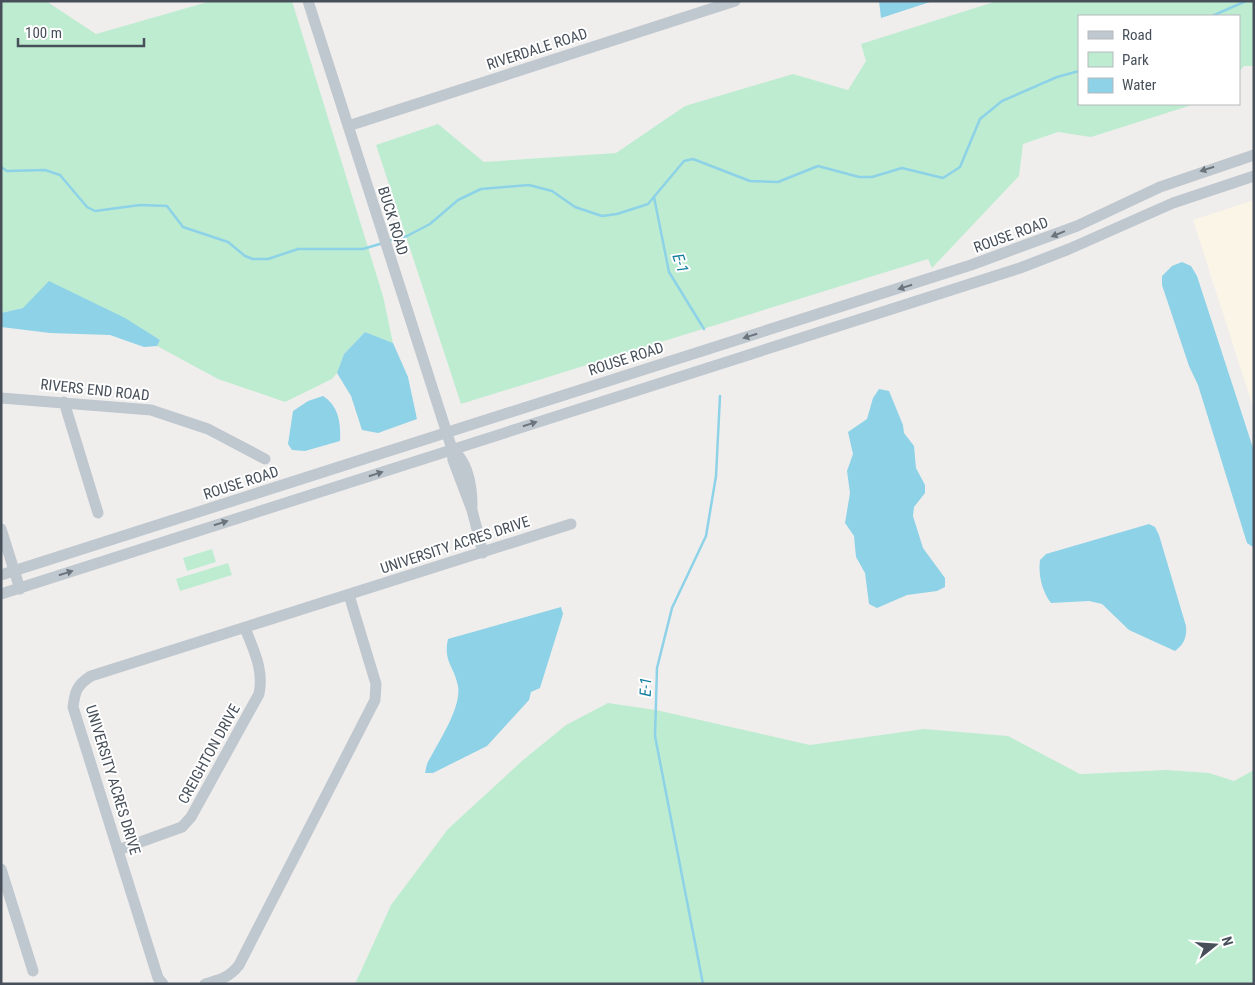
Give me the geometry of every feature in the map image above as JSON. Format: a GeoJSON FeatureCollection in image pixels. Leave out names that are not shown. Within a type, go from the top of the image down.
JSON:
{"type":"FeatureCollection","features":[{"type":"Feature","properties":{"kind":"street","name":"BUCK ROAD"},"geometry":{"type":"LineString","coordinates":[[308,1],[393,272],[452,449],[461,456],[483,553]]}},
{"type":"Feature","properties":{"kind":"street","name":"RIVERDALE ROAD"},"geometry":{"type":"LineString","coordinates":[[348,126],[735,1]]}},
{"type":"Feature","properties":{"kind":"street","name":"ROUSE ROAD"},"geometry":{"type":"LineString","coordinates":[[1,575],[1015,251],[1078,226],[1160,187],[1254,155]]}},
{"type":"Feature","properties":{"kind":"street"},"geometry":{"type":"LineString","coordinates":[[1,594],[1020,268],[1069,249],[1172,203],[1254,176]]}},
{"type":"Feature","properties":{"kind":"street"},"geometry":{"type":"LineString","coordinates":[[1015,251],[1020,268]]}},
{"type":"Feature","properties":{"kind":"street","name":"RIVERS END ROAD"},"geometry":{"type":"LineString","coordinates":[[1,398],[151,410],[208,429],[265,459]]}},
{"type":"Feature","properties":{"kind":"street"},"geometry":{"type":"LineString","coordinates":[[64,402],[98,513]]}},
{"type":"Feature","properties":{"kind":"street","name":"UNIVERSITY ACRES DRIVE"},"geometry":{"type":"LineString","coordinates":[[164,984],[158,978],[73,708],[75,691],[80,683],[91,676],[571,524]]}},
{"type":"Feature","properties":{"kind":"street"},"geometry":{"type":"LineString","coordinates":[[1,529],[20,588]]}},
{"type":"Feature","properties":{"kind":"street"},"geometry":{"type":"LineString","coordinates":[[206,984],[225,978],[232,974],[240,965],[375,700],[376,684],[349,595]]}},
{"type":"Feature","properties":{"kind":"street","name":"CREIGHTON DRIVE"},"geometry":{"type":"LineString","coordinates":[[118,850],[182,827],[191,817],[258,694],[262,680],[260,667],[245,628]]}},
{"type":"Feature","properties":{"kind":"street"},"geometry":{"type":"LineString","coordinates":[[1,869],[33,971]]}},
{"type":"Feature","properties":{"kind":"shaded area"},"geometry":{"type":"Polygon","coordinates":[[[1254,200],[1254,410],[1193,220],[1254,200]]]}},
{"type":"Feature","properties":{"kind":"green space"},"geometry":{"type":"Polygon","coordinates":[[[1,1],[46,1],[96,34],[211,1],[292,1],[383,296],[393,343],[365,332],[344,354],[337,373],[332,379],[285,402],[218,379],[157,346],[160,339],[23,308],[1,313],[1,1]]]}},
{"type":"Feature","properties":{"kind":"green space"},"geometry":{"type":"Polygon","coordinates":[[[997,1],[1254,1],[1254,66],[1244,66],[1240,71],[1240,15],[1078,15],[1078,105],[1192,105],[1091,137],[1058,132],[1023,144],[1019,176],[932,268],[928,259],[461,404],[376,145],[438,124],[484,162],[616,153],[685,106],[793,74],[848,90],[866,61],[861,44],[997,1]]]}},
{"type":"Feature","properties":{"kind":"green space"},"geometry":{"type":"Polygon","coordinates":[[[212,549],[216,562],[187,571],[183,558],[212,549]]]}},
{"type":"Feature","properties":{"kind":"green space"},"geometry":{"type":"Polygon","coordinates":[[[228,563],[232,575],[180,591],[176,579],[228,563]]]}},
{"type":"Feature","properties":{"kind":"green space"},"geometry":{"type":"Polygon","coordinates":[[[608,703],[656,710],[810,745],[924,729],[1008,736],[1080,774],[1167,770],[1209,773],[1234,781],[1254,770],[1254,984],[355,984],[391,905],[448,829],[523,760],[566,725],[608,703]]]}},
{"type":"Feature","properties":{"kind":"water"},"geometry":{"type":"Polygon","coordinates":[[[879,1],[933,1],[881,18],[879,1]]]}},
{"type":"Feature","properties":{"kind":"water"},"geometry":{"type":"Polygon","coordinates":[[[1182,262],[1191,266],[1197,276],[1254,451],[1253,547],[1247,543],[1198,385],[1189,366],[1162,285],[1162,276],[1172,266],[1182,262]]]}},
{"type":"Feature","properties":{"kind":"water"},"geometry":{"type":"Polygon","coordinates":[[[49,281],[125,318],[160,340],[157,346],[144,347],[110,335],[50,333],[1,327],[1,313],[23,308],[49,281]]]}},
{"type":"Feature","properties":{"kind":"water"},"geometry":{"type":"Polygon","coordinates":[[[365,332],[393,343],[408,377],[417,419],[378,433],[362,430],[351,396],[337,373],[344,354],[365,332]]]}},
{"type":"Feature","properties":{"kind":"water"},"geometry":{"type":"Polygon","coordinates":[[[879,389],[889,391],[903,425],[904,433],[914,446],[916,468],[925,485],[925,493],[914,507],[913,516],[923,548],[945,578],[945,587],[937,591],[907,595],[877,608],[869,604],[865,573],[856,557],[854,536],[845,523],[850,493],[847,471],[853,454],[848,432],[867,419],[873,398],[879,389]]]}},
{"type":"Feature","properties":{"kind":"water"},"geometry":{"type":"Polygon","coordinates":[[[323,396],[336,410],[340,428],[340,441],[305,451],[292,450],[288,444],[293,411],[308,401],[323,396]]]}},
{"type":"Feature","properties":{"kind":"water"},"geometry":{"type":"Polygon","coordinates":[[[1149,524],[1155,527],[1159,535],[1186,626],[1184,640],[1175,651],[1129,630],[1102,604],[1089,601],[1051,603],[1045,593],[1040,577],[1040,560],[1046,554],[1149,524]]]}},
{"type":"Feature","properties":{"kind":"water"},"geometry":{"type":"Polygon","coordinates":[[[561,607],[563,614],[540,688],[531,692],[529,700],[487,746],[433,773],[425,773],[427,764],[453,715],[458,695],[458,686],[447,653],[448,639],[561,607]]]}},
{"type":"Feature","properties":{"kind":"waterway"},"geometry":{"type":"LineString","coordinates":[[1214,15],[1246,1]]}},
{"type":"Feature","properties":{"kind":"waterway"},"geometry":{"type":"LineString","coordinates":[[388,241],[407,236],[430,224],[458,200],[481,189],[529,185],[552,191],[575,207],[602,216],[617,214],[648,204],[684,161],[693,159],[750,181],[778,182],[818,166],[859,177],[872,177],[902,168],[943,178],[960,167],[980,119],[1002,101],[1057,77],[1078,71]]}},
{"type":"Feature","properties":{"kind":"waterway"},"geometry":{"type":"LineString","coordinates":[[1,167],[7,171],[45,170],[60,175],[87,207],[95,211],[140,205],[167,206],[183,227],[228,242],[245,256],[253,259],[268,259],[298,249],[363,249],[383,243]]}},
{"type":"Feature","properties":{"kind":"waterway","name":"E-1"},"geometry":{"type":"LineString","coordinates":[[654,197],[669,272],[704,329]]}},
{"type":"Feature","properties":{"kind":"waterway","name":"E-1"},"geometry":{"type":"LineString","coordinates":[[703,984],[655,736],[657,668],[672,608],[706,536],[716,476],[720,396]]}}]}
